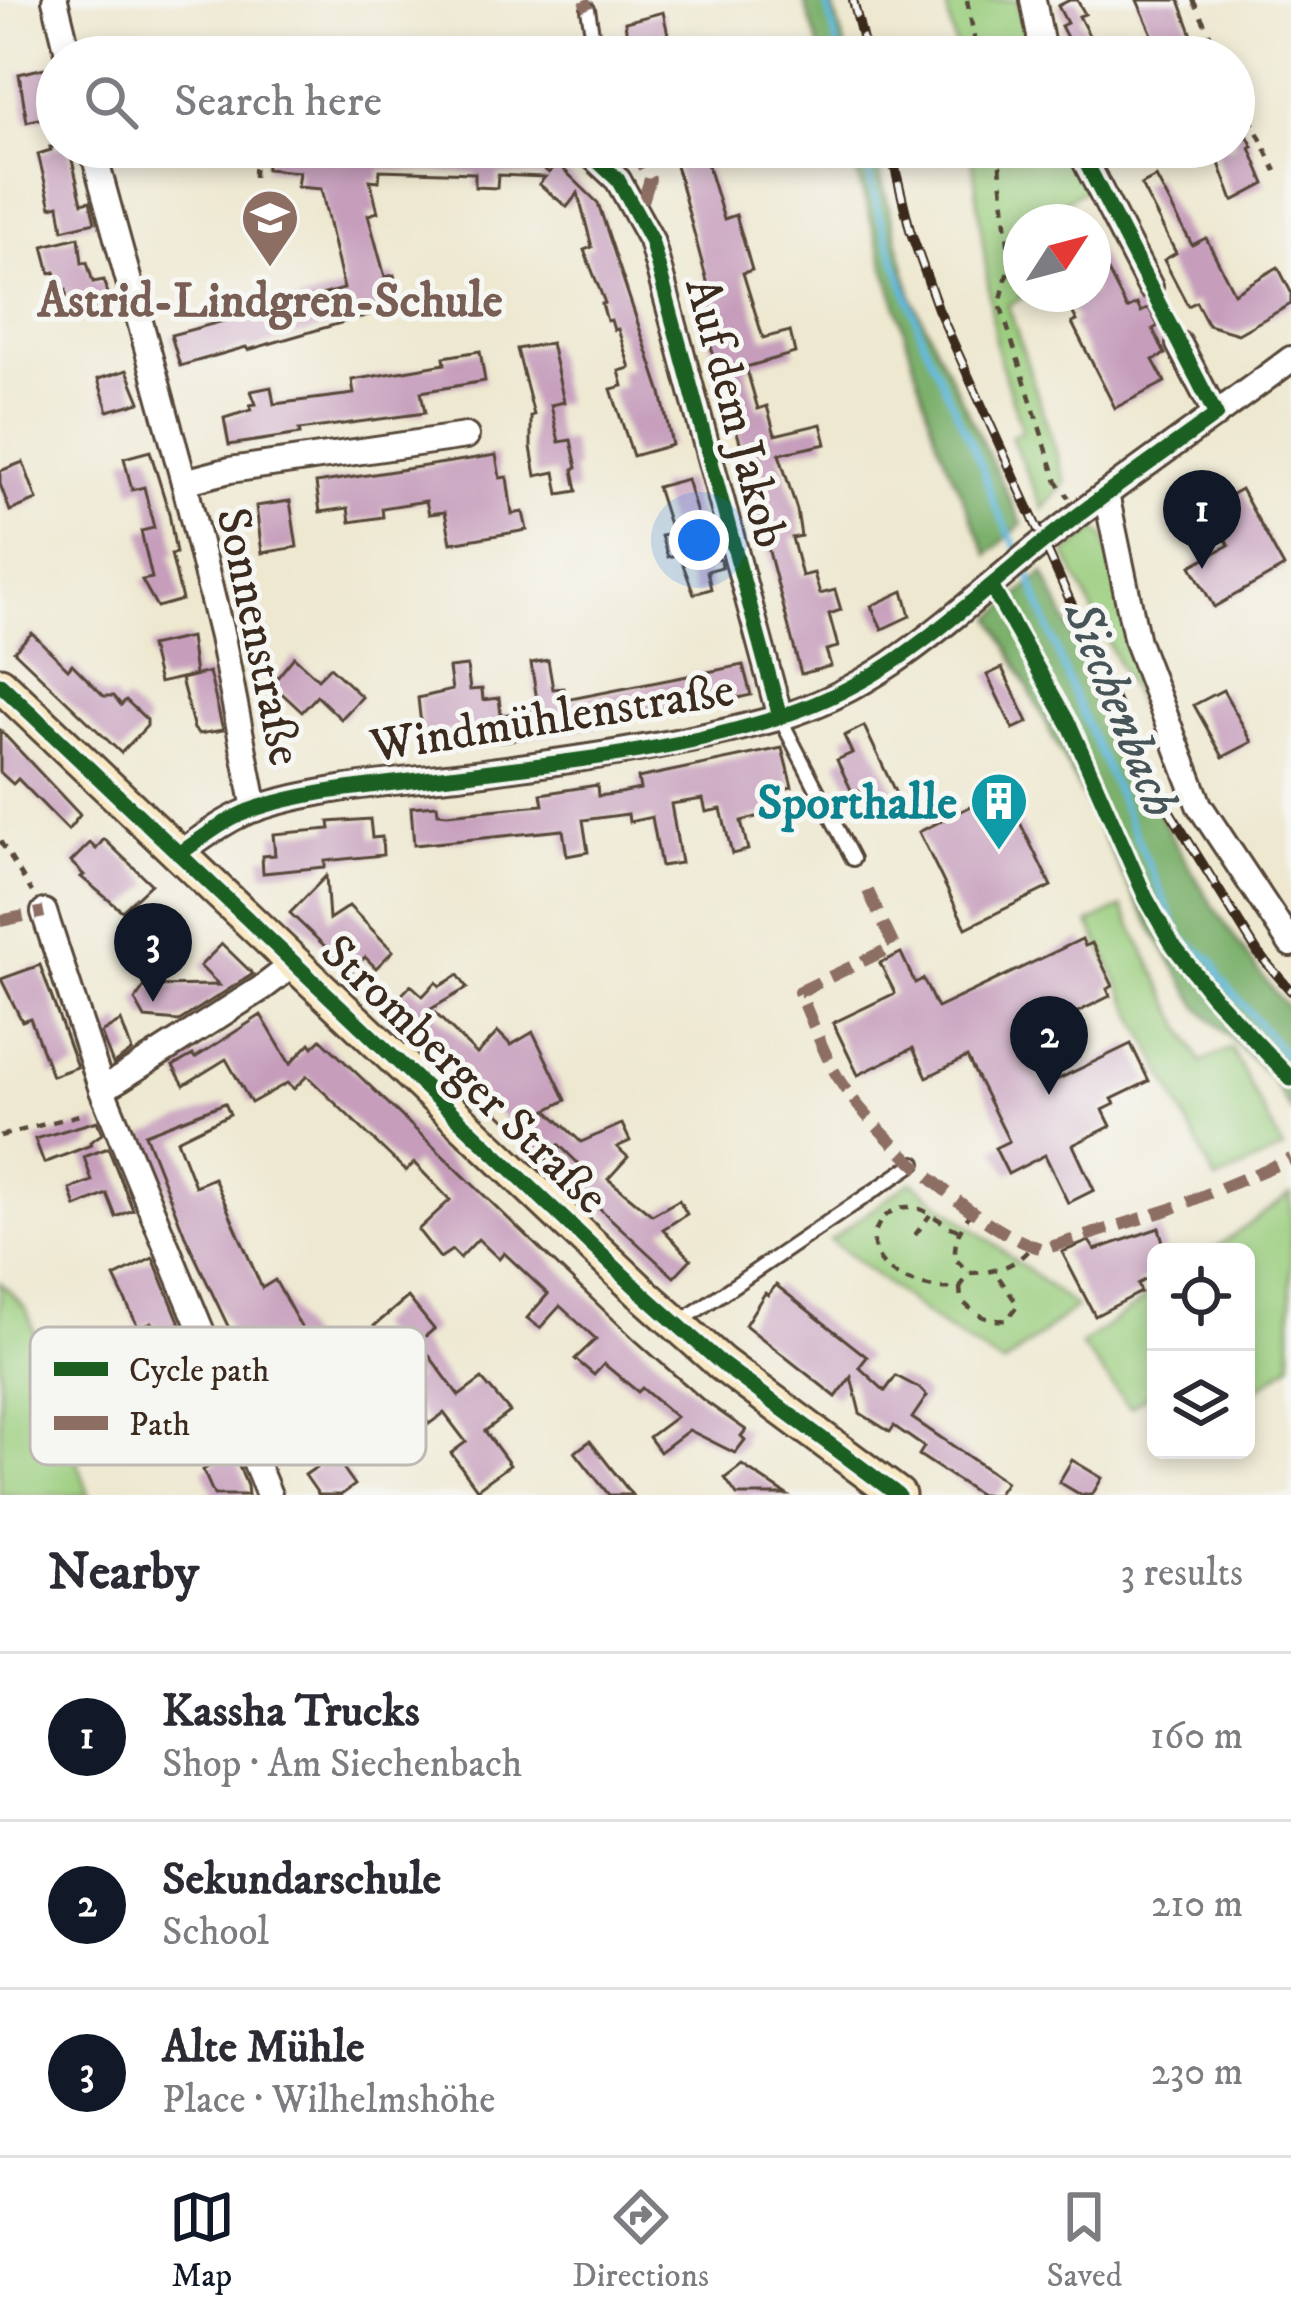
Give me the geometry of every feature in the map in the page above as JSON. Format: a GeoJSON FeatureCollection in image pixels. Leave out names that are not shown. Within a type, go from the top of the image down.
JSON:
{"type":"FeatureCollection","features":[{"type":"Feature","properties":{"kind":"main road","name":"Stromberger Straße"},"geometry":{"type":"LineString","coordinates":[[0,684],[534,1194],[677,1324],[722,1364],[898,1495]]}},
{"type":"Feature","properties":{"kind":"street"},"geometry":{"type":"LineString","coordinates":[[55,0],[64,36]]}},
{"type":"Feature","properties":{"kind":"street"},"geometry":{"type":"LineString","coordinates":[[1033,0],[1040,36]]}},
{"type":"Feature","properties":{"kind":"street","name":"Sonnenstraße"},"geometry":{"type":"LineString","coordinates":[[98,168],[184,482],[222,637],[255,808]]}},
{"type":"Feature","properties":{"kind":"street","name":"Auf dem Jakob"},"geometry":{"type":"LineString","coordinates":[[605,168],[618,180],[652,240],[780,717]]}},
{"type":"Feature","properties":{"kind":"street"},"geometry":{"type":"LineString","coordinates":[[1089,168],[1150,287]]}},
{"type":"Feature","properties":{"kind":"street"},"geometry":{"type":"LineString","coordinates":[[1179,344],[1216,416]]}},
{"type":"Feature","properties":{"kind":"street","name":"Windmühlenstraße"},"geometry":{"type":"LineString","coordinates":[[179,854],[255,808],[326,792],[596,757],[780,717],[840,695],[893,666],[1032,551],[1291,358]]}},
{"type":"Feature","properties":{"kind":"street","name":"Sonnenstraße"},"geometry":{"type":"LineString","coordinates":[[184,482],[230,470],[466,436]]}},
{"type":"Feature","properties":{"kind":"street"},"geometry":{"type":"LineString","coordinates":[[1106,494],[1137,642],[1199,805],[1291,944]]}},
{"type":"Feature","properties":{"kind":"street"},"geometry":{"type":"LineString","coordinates":[[44,912],[105,1096],[200,1327]]}},
{"type":"Feature","properties":{"kind":"street"},"geometry":{"type":"LineString","coordinates":[[105,1096],[295,963]]}},
{"type":"Feature","properties":{"kind":"street"},"geometry":{"type":"LineString","coordinates":[[257,1465],[269,1495]]}},
{"type":"Feature","properties":{"kind":"lane"},"geometry":{"type":"LineString","coordinates":[[587,9],[592,36]]}},
{"type":"Feature","properties":{"kind":"lane"},"geometry":{"type":"LineString","coordinates":[[780,717],[853,859]]}},
{"type":"Feature","properties":{"kind":"lane"},"geometry":{"type":"LineString","coordinates":[[677,1324],[915,1163]]}},
{"type":"Feature","properties":{"kind":"path"},"geometry":{"type":"LineString","coordinates":[[968,0],[974,36]]}},
{"type":"Feature","properties":{"kind":"path"},"geometry":{"type":"LineString","coordinates":[[1193,0],[1211,36]]}},
{"type":"Feature","properties":{"kind":"path"},"geometry":{"type":"LineString","coordinates":[[1255,127],[1276,170]]}},
{"type":"Feature","properties":{"kind":"path"},"geometry":{"type":"LineString","coordinates":[[254,168],[254,177]]}},
{"type":"Feature","properties":{"kind":"path"},"geometry":{"type":"LineString","coordinates":[[1000,168],[1010,262],[1000,304],[1057,482],[1081,514]]}},
{"type":"Feature","properties":{"kind":"path"},"geometry":{"type":"LineString","coordinates":[[0,841],[44,912]]}},
{"type":"Feature","properties":{"kind":"path"},"geometry":{"type":"LineString","coordinates":[[0,1136],[72,1120],[105,1096]]}},
{"type":"Feature","properties":{"kind":"path"},"geometry":{"type":"LineString","coordinates":[[958,1230],[914,1206],[898,1208],[875,1233],[878,1261],[890,1274],[940,1289],[960,1287]]}},
{"type":"Feature","properties":{"kind":"path"},"geometry":{"type":"LineString","coordinates":[[970,1274],[955,1258],[958,1230],[972,1212]]}},
{"type":"Feature","properties":{"kind":"path"},"geometry":{"type":"LineString","coordinates":[[915,1235],[930,1214]]}},
{"type":"Feature","properties":{"kind":"path"},"geometry":{"type":"LineString","coordinates":[[995,1271],[1018,1305],[1007,1320],[983,1318],[970,1309],[961,1300],[960,1287],[970,1274],[995,1271],[1031,1246]]}},
{"type":"Feature","properties":{"kind":"green space"},"geometry":{"type":"Polygon","coordinates":[[[804,0],[831,0],[842,36],[815,36],[804,0]]]}},
{"type":"Feature","properties":{"kind":"green space"},"geometry":{"type":"Polygon","coordinates":[[[945,0],[1018,0],[1026,36],[953,36],[945,0]]]}},
{"type":"Feature","properties":{"kind":"green space"},"geometry":{"type":"Polygon","coordinates":[[[855,168],[878,168],[913,300],[1022,524],[988,555],[937,440],[855,168]]]}},
{"type":"Feature","properties":{"kind":"green space"},"geometry":{"type":"Polygon","coordinates":[[[974,168],[1078,168],[1087,188],[1061,204],[1003,204],[1003,312],[1010,312],[1066,483],[1043,509],[1011,437],[1022,431],[996,347],[974,168]]]}},
{"type":"Feature","properties":{"kind":"green space"},"geometry":{"type":"Polygon","coordinates":[[[1096,530],[1104,536],[1184,799],[1065,554],[1096,530]]]}},
{"type":"Feature","properties":{"kind":"green space"},"geometry":{"type":"Polygon","coordinates":[[[1044,573],[1152,801],[1216,910],[1291,1012],[1291,1111],[1271,1078],[1198,1006],[1131,892],[993,618],[1044,573]]]}},
{"type":"Feature","properties":{"kind":"green space"},"geometry":{"type":"Polygon","coordinates":[[[1122,907],[1201,1063],[1231,1048],[1283,1149],[1216,1181],[1089,923],[1122,907]]]}},
{"type":"Feature","properties":{"kind":"green space"},"geometry":{"type":"Polygon","coordinates":[[[911,1181],[1076,1307],[1003,1365],[943,1327],[830,1240],[911,1181]]]}},
{"type":"Feature","properties":{"kind":"green space"},"geometry":{"type":"Polygon","coordinates":[[[1291,1194],[1291,1364],[1255,1391],[1255,1243],[1223,1243],[1291,1194]]]}},
{"type":"Feature","properties":{"kind":"green space"},"geometry":{"type":"Polygon","coordinates":[[[0,1282],[27,1310],[33,1327],[30,1465],[79,1465],[89,1495],[0,1495],[0,1282]]]}},
{"type":"Feature","properties":{"kind":"green space"},"geometry":{"type":"Polygon","coordinates":[[[1147,1297],[1147,1396],[1130,1408],[1081,1345],[1147,1297]]]}},
{"type":"Feature","properties":{"kind":"building"},"geometry":{"type":"Polygon","coordinates":[[[1077,0],[1089,36],[1066,36],[1061,26],[1067,23],[1058,6],[1077,0]]]}},
{"type":"Feature","properties":{"kind":"building"},"geometry":{"type":"Polygon","coordinates":[[[1137,0],[1179,0],[1192,36],[1153,36],[1137,0]]]}},
{"type":"Feature","properties":{"kind":"building"},"geometry":{"type":"Polygon","coordinates":[[[663,12],[668,36],[627,36],[625,22],[663,12]]]}},
{"type":"Feature","properties":{"kind":"building"},"geometry":{"type":"Polygon","coordinates":[[[36,70],[36,120],[27,122],[19,74],[36,70]]]}},
{"type":"Feature","properties":{"kind":"building"},"geometry":{"type":"Polygon","coordinates":[[[1255,160],[1265,184],[1233,201],[1221,168],[1255,168],[1255,160]]]}},
{"type":"Feature","properties":{"kind":"building"},"geometry":{"type":"Polygon","coordinates":[[[41,168],[74,168],[82,203],[90,201],[95,222],[63,230],[59,205],[51,207],[41,168]]]}},
{"type":"Feature","properties":{"kind":"building"},"geometry":{"type":"Polygon","coordinates":[[[543,168],[549,173],[562,168],[598,203],[661,393],[672,445],[633,456],[611,389],[623,386],[619,371],[630,368],[618,329],[607,321],[605,303],[584,250],[592,247],[578,193],[567,207],[539,184],[545,177],[498,175],[497,188],[475,187],[475,173],[380,170],[379,181],[370,180],[378,212],[368,215],[385,277],[394,275],[403,305],[180,366],[171,335],[344,289],[321,189],[297,187],[299,172],[266,169],[543,168]]]}},
{"type":"Feature","properties":{"kind":"building"},"geometry":{"type":"Polygon","coordinates":[[[677,168],[708,168],[724,219],[736,215],[752,270],[743,273],[763,338],[790,331],[795,353],[746,367],[758,409],[767,406],[775,435],[821,424],[826,444],[779,454],[797,510],[801,536],[792,538],[802,576],[814,573],[820,594],[835,590],[841,610],[829,614],[838,647],[826,650],[831,666],[801,674],[743,452],[698,304],[712,300],[677,168]]]}},
{"type":"Feature","properties":{"kind":"building"},"geometry":{"type":"Polygon","coordinates":[[[1156,177],[1192,245],[1206,238],[1234,293],[1278,267],[1291,292],[1291,304],[1238,334],[1208,325],[1196,302],[1188,306],[1164,260],[1176,253],[1141,185],[1156,177]]]}},
{"type":"Feature","properties":{"kind":"building"},"geometry":{"type":"Polygon","coordinates":[[[79,237],[82,263],[87,262],[93,282],[104,280],[110,309],[67,318],[66,290],[61,291],[55,272],[50,273],[43,246],[79,237]]]}},
{"type":"Feature","properties":{"kind":"building"},"geometry":{"type":"Polygon","coordinates":[[[1111,277],[1127,309],[1137,304],[1141,312],[1149,308],[1165,354],[1153,360],[1165,382],[1115,408],[1072,323],[1077,321],[1072,312],[1111,312],[1111,277]]]}},
{"type":"Feature","properties":{"kind":"building"},"geometry":{"type":"Polygon","coordinates":[[[551,343],[564,402],[551,405],[559,442],[571,440],[577,468],[573,469],[577,491],[559,494],[555,472],[536,476],[531,447],[534,415],[517,349],[551,343]]]}},
{"type":"Feature","properties":{"kind":"building"},"geometry":{"type":"Polygon","coordinates":[[[480,351],[485,381],[421,392],[425,413],[229,445],[224,418],[251,410],[250,405],[256,404],[251,391],[271,387],[274,404],[354,394],[352,380],[445,364],[444,357],[480,351]]]}},
{"type":"Feature","properties":{"kind":"building"},"geometry":{"type":"Polygon","coordinates":[[[127,370],[140,402],[108,411],[98,379],[127,370]]]}},
{"type":"Feature","properties":{"kind":"building"},"geometry":{"type":"Polygon","coordinates":[[[150,451],[169,513],[176,553],[171,554],[182,600],[157,607],[142,580],[152,578],[141,531],[154,528],[144,487],[132,490],[124,458],[150,451]]]}},
{"type":"Feature","properties":{"kind":"building"},"geometry":{"type":"Polygon","coordinates":[[[496,455],[500,478],[507,477],[512,514],[523,512],[527,530],[451,543],[445,512],[429,514],[426,501],[382,508],[383,517],[350,522],[348,508],[320,512],[316,483],[496,455]]]}},
{"type":"Feature","properties":{"kind":"building"},"geometry":{"type":"Polygon","coordinates":[[[23,462],[37,500],[10,511],[0,471],[23,462]]]}},
{"type":"Feature","properties":{"kind":"building"},"geometry":{"type":"Polygon","coordinates":[[[687,479],[699,521],[677,527],[706,543],[709,554],[721,560],[722,567],[707,571],[711,589],[694,594],[679,554],[668,557],[661,536],[672,534],[657,487],[687,479]]]}},
{"type":"Feature","properties":{"kind":"building"},"geometry":{"type":"Polygon","coordinates":[[[1241,489],[1284,567],[1214,607],[1191,566],[1229,545],[1208,508],[1241,489]]]}},
{"type":"Feature","properties":{"kind":"building"},"geometry":{"type":"Polygon","coordinates":[[[290,501],[297,547],[262,553],[256,506],[290,501]]]}},
{"type":"Feature","properties":{"kind":"building"},"geometry":{"type":"Polygon","coordinates":[[[903,591],[910,616],[882,629],[871,606],[903,591]]]}},
{"type":"Feature","properties":{"kind":"building"},"geometry":{"type":"Polygon","coordinates":[[[32,633],[68,669],[72,664],[104,696],[114,696],[121,705],[126,700],[147,720],[147,726],[121,753],[14,651],[32,633]]]}},
{"type":"Feature","properties":{"kind":"building"},"geometry":{"type":"Polygon","coordinates":[[[190,637],[195,675],[159,683],[150,646],[190,637]]]}},
{"type":"Feature","properties":{"kind":"building"},"geometry":{"type":"Polygon","coordinates":[[[294,657],[318,679],[330,667],[362,697],[341,719],[317,696],[302,712],[272,684],[294,657]]]}},
{"type":"Feature","properties":{"kind":"building"},"geometry":{"type":"Polygon","coordinates":[[[548,660],[553,689],[564,688],[566,700],[743,665],[751,695],[674,713],[673,706],[606,719],[607,725],[493,743],[491,732],[485,730],[422,734],[418,698],[452,690],[449,668],[467,666],[470,690],[482,689],[483,700],[499,698],[501,715],[533,711],[538,706],[531,663],[548,660]]]}},
{"type":"Feature","properties":{"kind":"building"},"geometry":{"type":"Polygon","coordinates":[[[1002,668],[1028,722],[1013,729],[987,675],[1002,668]]]}},
{"type":"Feature","properties":{"kind":"building"},"geometry":{"type":"Polygon","coordinates":[[[209,672],[223,730],[199,734],[181,679],[209,672]]]}},
{"type":"Feature","properties":{"kind":"building"},"geometry":{"type":"Polygon","coordinates":[[[1223,690],[1252,742],[1223,757],[1194,705],[1223,690]]]}},
{"type":"Feature","properties":{"kind":"building"},"geometry":{"type":"Polygon","coordinates":[[[864,726],[898,798],[878,808],[868,786],[853,794],[837,760],[852,753],[844,736],[864,726]]]}},
{"type":"Feature","properties":{"kind":"building"},"geometry":{"type":"Polygon","coordinates":[[[0,730],[80,815],[68,830],[18,779],[13,784],[0,772],[0,730]]]}},
{"type":"Feature","properties":{"kind":"building"},"geometry":{"type":"Polygon","coordinates":[[[782,748],[792,787],[780,790],[785,809],[741,821],[748,850],[732,854],[721,809],[706,812],[703,799],[671,804],[681,863],[661,866],[652,817],[629,822],[628,814],[583,820],[588,852],[567,856],[563,830],[414,845],[411,807],[437,805],[438,813],[447,814],[543,805],[541,794],[597,785],[598,796],[620,793],[640,789],[638,778],[782,748]]]}},
{"type":"Feature","properties":{"kind":"building","name":"Sporthalle"},"geometry":{"type":"Polygon","coordinates":[[[1004,790],[1051,886],[966,928],[919,832],[1004,790]]]}},
{"type":"Feature","properties":{"kind":"building"},"geometry":{"type":"Polygon","coordinates":[[[370,819],[372,838],[382,837],[383,855],[263,873],[262,856],[275,855],[273,834],[330,829],[329,822],[370,819]]]}},
{"type":"Feature","properties":{"kind":"building"},"geometry":{"type":"Polygon","coordinates":[[[104,839],[151,884],[122,911],[81,877],[84,875],[71,862],[90,843],[96,849],[104,839]]]}},
{"type":"Feature","properties":{"kind":"building"},"geometry":{"type":"Polygon","coordinates":[[[326,876],[329,919],[349,906],[393,951],[376,968],[365,957],[351,971],[290,913],[326,876]]]}},
{"type":"Feature","properties":{"kind":"building"},"geometry":{"type":"Polygon","coordinates":[[[1082,939],[1085,946],[1092,943],[1113,986],[1107,989],[1110,996],[1021,1040],[1044,1086],[1131,1044],[1149,1081],[1112,1099],[1115,1104],[1103,1110],[1111,1126],[1073,1145],[1094,1190],[1068,1203],[1045,1155],[1008,1174],[995,1148],[1009,1141],[967,1057],[927,1077],[913,1048],[858,1075],[833,1023],[895,993],[880,963],[901,953],[915,983],[923,979],[937,1008],[1082,939]]]}},
{"type":"Feature","properties":{"kind":"building"},"geometry":{"type":"Polygon","coordinates":[[[222,944],[253,974],[179,1021],[145,1018],[135,1000],[145,986],[219,985],[200,966],[222,944]]]}},
{"type":"Feature","properties":{"kind":"building"},"geometry":{"type":"Polygon","coordinates":[[[40,965],[77,1067],[52,1076],[30,1018],[22,1021],[1,979],[40,965]]]}},
{"type":"Feature","properties":{"kind":"building"},"geometry":{"type":"Polygon","coordinates":[[[458,975],[467,988],[431,1009],[477,1054],[498,1032],[511,1045],[533,1032],[566,1100],[547,1110],[581,1142],[622,1124],[630,1141],[617,1147],[628,1157],[608,1179],[652,1215],[679,1200],[687,1214],[663,1229],[691,1259],[674,1277],[570,1181],[582,1167],[559,1145],[546,1159],[406,1023],[397,1028],[401,1019],[389,1008],[411,985],[423,996],[436,982],[440,986],[458,975]]]}},
{"type":"Feature","properties":{"kind":"building"},"geometry":{"type":"Polygon","coordinates":[[[261,1015],[290,1064],[310,1043],[313,1047],[321,1039],[636,1341],[746,1430],[735,1453],[689,1430],[660,1452],[649,1437],[676,1417],[604,1364],[594,1375],[575,1359],[596,1339],[560,1306],[540,1328],[527,1318],[548,1294],[504,1253],[499,1259],[478,1239],[460,1258],[452,1250],[440,1258],[418,1230],[450,1200],[414,1163],[406,1171],[307,1076],[294,1089],[287,1083],[251,1103],[226,1059],[184,1085],[173,1066],[195,1058],[261,1015]]]}},
{"type":"Feature","properties":{"kind":"building"},"geometry":{"type":"Polygon","coordinates":[[[121,1021],[132,1051],[113,1064],[101,1033],[121,1021]]]}},
{"type":"Feature","properties":{"kind":"building"},"geometry":{"type":"Polygon","coordinates":[[[225,1103],[230,1114],[177,1140],[195,1186],[214,1178],[262,1288],[275,1280],[301,1327],[228,1327],[185,1236],[145,1134],[225,1103]]]}},
{"type":"Feature","properties":{"kind":"building"},"geometry":{"type":"Polygon","coordinates":[[[97,1121],[102,1134],[91,1145],[44,1163],[35,1139],[97,1121]]]}},
{"type":"Feature","properties":{"kind":"building"},"geometry":{"type":"Polygon","coordinates":[[[108,1148],[133,1210],[116,1217],[107,1194],[76,1207],[70,1189],[92,1181],[84,1157],[108,1148]]]}},
{"type":"Feature","properties":{"kind":"building"},"geometry":{"type":"Polygon","coordinates":[[[1159,1228],[1163,1243],[1147,1243],[1147,1279],[1138,1284],[1141,1292],[1095,1316],[1062,1252],[1089,1241],[1095,1250],[1159,1228]]]}},
{"type":"Feature","properties":{"kind":"building"},"geometry":{"type":"Polygon","coordinates":[[[153,1258],[181,1327],[154,1327],[152,1322],[138,1327],[114,1277],[153,1258]]]}},
{"type":"Feature","properties":{"kind":"building"},"geometry":{"type":"Polygon","coordinates":[[[776,1285],[867,1357],[859,1367],[885,1391],[896,1376],[919,1388],[927,1396],[912,1418],[1006,1482],[997,1495],[980,1495],[919,1455],[924,1447],[894,1426],[890,1432],[860,1413],[851,1377],[836,1397],[745,1325],[765,1293],[776,1285]]]}},
{"type":"Feature","properties":{"kind":"building"},"geometry":{"type":"Polygon","coordinates":[[[408,1297],[434,1329],[426,1336],[426,1327],[374,1326],[408,1297]]]}},
{"type":"Feature","properties":{"kind":"building"},"geometry":{"type":"Polygon","coordinates":[[[426,1351],[459,1396],[482,1379],[510,1412],[485,1431],[510,1465],[477,1489],[451,1453],[466,1442],[444,1413],[429,1424],[426,1351]]]}},
{"type":"Feature","properties":{"kind":"building"},"geometry":{"type":"Polygon","coordinates":[[[590,1441],[632,1495],[609,1495],[575,1452],[590,1441]]]}},
{"type":"Feature","properties":{"kind":"building"},"geometry":{"type":"Polygon","coordinates":[[[1072,1460],[1102,1478],[1092,1495],[1081,1495],[1059,1482],[1072,1460]]]}},
{"type":"Feature","properties":{"kind":"building"},"geometry":{"type":"Polygon","coordinates":[[[211,1465],[238,1465],[248,1495],[214,1495],[203,1470],[211,1465]]]}},
{"type":"Feature","properties":{"kind":"building"},"geometry":{"type":"Polygon","coordinates":[[[320,1465],[341,1465],[355,1485],[341,1495],[319,1495],[305,1475],[320,1465]]]}},
{"type":"Feature","properties":{"kind":"building"},"geometry":{"type":"Polygon","coordinates":[[[742,1465],[787,1495],[737,1495],[725,1478],[742,1465]]]}},
{"type":"Feature","properties":{"kind":"waterway","name":"Siechenbach"},"geometry":{"type":"LineString","coordinates":[[826,0],[835,36]]}},
{"type":"Feature","properties":{"kind":"waterway","name":"Siechenbach"},"geometry":{"type":"LineString","coordinates":[[867,168],[924,342],[1019,552]]}},
{"type":"Feature","properties":{"kind":"waterway","name":"Siechenbach"},"geometry":{"type":"LineString","coordinates":[[1025,564],[1072,691],[1181,938],[1214,961],[1221,978],[1291,1063]]}},
{"type":"Feature","properties":{"kind":"railway"},"geometry":{"type":"LineString","coordinates":[[853,0],[862,36]]}},
{"type":"Feature","properties":{"kind":"railway"},"geometry":{"type":"LineString","coordinates":[[895,168],[910,230],[938,309],[1154,786],[1258,953],[1291,991]]}},
{"type":"Feature","properties":{"kind":"marked path"},"geometry":{"type":"LineString","coordinates":[[584,0],[588,9]]}},
{"type":"Feature","properties":{"kind":"marked path"},"geometry":{"type":"LineString","coordinates":[[639,214],[650,179],[644,168]]}},
{"type":"Feature","properties":{"kind":"marked path"},"geometry":{"type":"LineString","coordinates":[[868,891],[894,946],[799,992],[848,1093],[911,1160],[994,1226],[1044,1249],[1171,1209],[1291,1159]]}},
{"type":"Feature","properties":{"kind":"marked path"},"geometry":{"type":"LineString","coordinates":[[0,921],[44,912]]}},
{"type":"Feature","properties":{"kind":"cycle path"},"geometry":{"type":"LineString","coordinates":[[605,168],[618,180],[651,240],[780,717]]}},
{"type":"Feature","properties":{"kind":"cycle path"},"geometry":{"type":"LineString","coordinates":[[179,854],[236,817],[277,802],[650,749],[741,729],[824,700],[921,642],[1061,528],[1216,415],[1089,168]]}},
{"type":"Feature","properties":{"kind":"cycle path"},"geometry":{"type":"LineString","coordinates":[[991,586],[1071,728],[1146,898],[1172,944],[1212,995],[1291,1079]]}},
{"type":"Feature","properties":{"kind":"cycle path"},"geometry":{"type":"LineString","coordinates":[[0,684],[642,1293],[722,1364],[898,1495]]}},
{"type":"Feature","properties":{"kind":"place","name":"Astrid-Lindgren-Schule"},"geometry":{"type":"Point","coordinates":[270,269]}},
{"type":"Feature","properties":{"kind":"place","name":"Kassha Trucks"},"geometry":{"type":"Point","coordinates":[1202,569]}},
{"type":"Feature","properties":{"kind":"place","name":"Sporthalle"},"geometry":{"type":"Point","coordinates":[999,852]}},
{"type":"Feature","properties":{"kind":"place","name":"Alte Mühle"},"geometry":{"type":"Point","coordinates":[153,1002]}},
{"type":"Feature","properties":{"kind":"place","name":"Sekundarschule"},"geometry":{"type":"Point","coordinates":[1049,1095]}}]}
